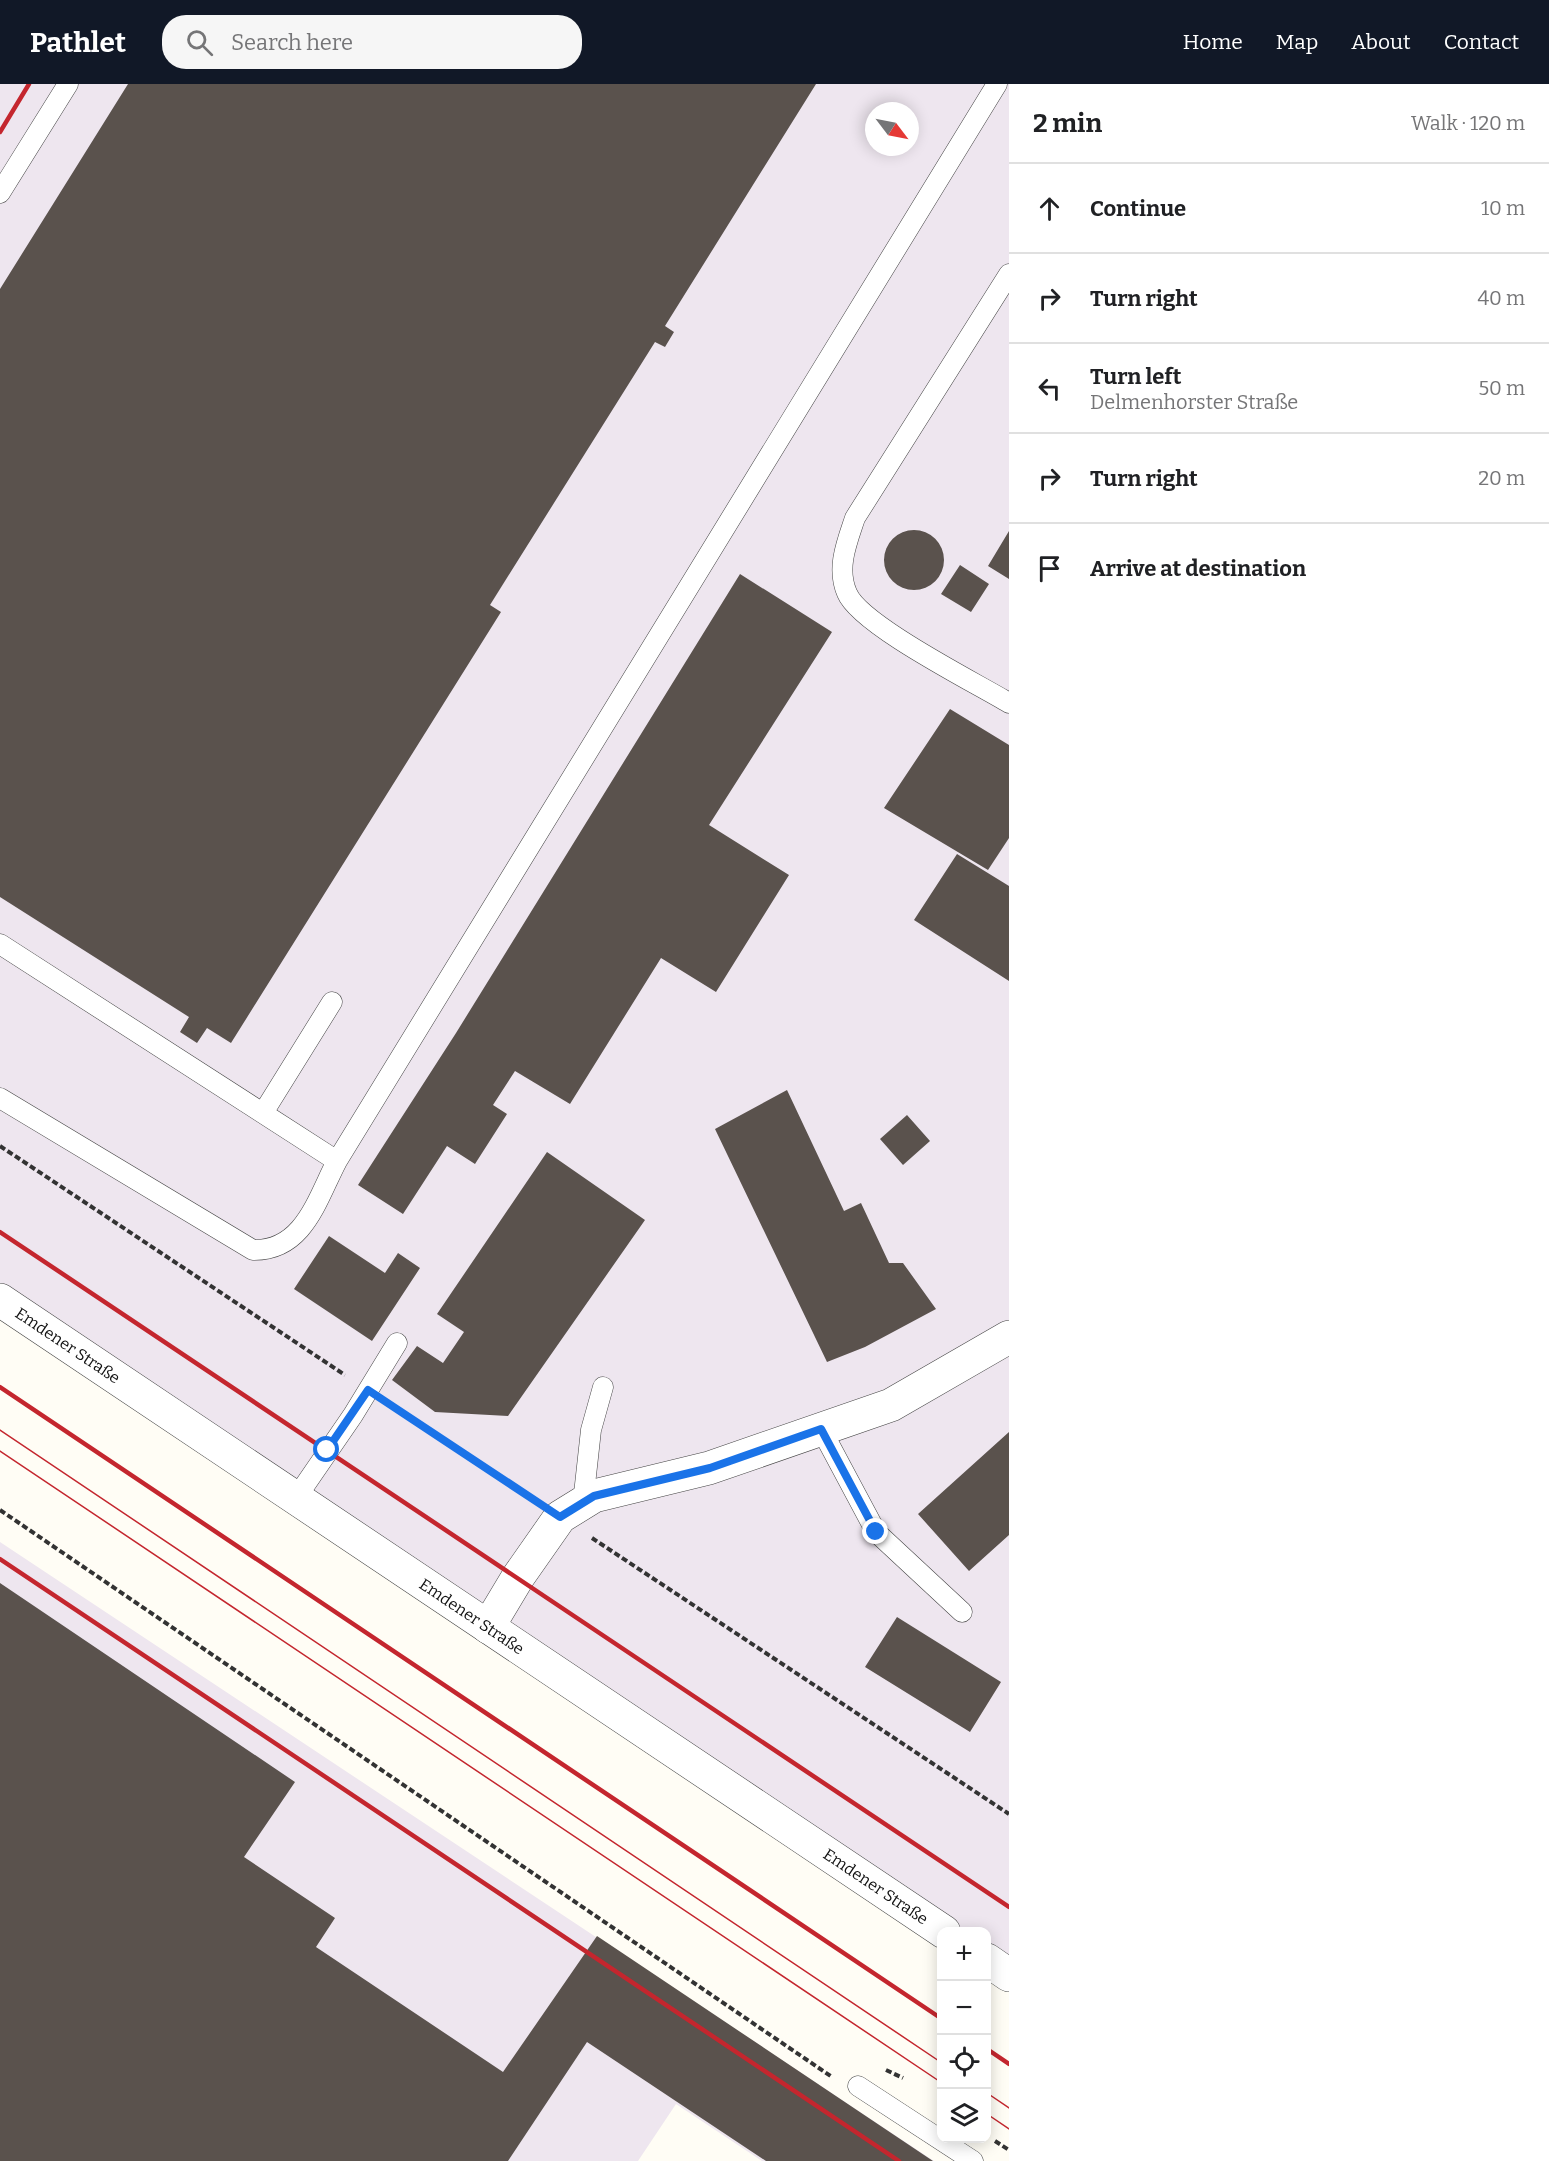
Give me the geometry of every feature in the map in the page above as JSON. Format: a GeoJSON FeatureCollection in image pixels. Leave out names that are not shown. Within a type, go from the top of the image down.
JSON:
{"type":"FeatureCollection","features":[{"type":"Feature","properties":{"kind":"street","name":"Emdener Straße"},"geometry":{"type":"LineString","coordinates":[[0,1300],[937,1927]]}},
{"type":"Feature","properties":{"kind":"street"},"geometry":{"type":"LineString","coordinates":[[488,1627],[518,1577],[571,1510],[594,1496],[710,1468],[891,1405],[1009,1336]]}},
{"type":"Feature","properties":{"kind":"street"},"geometry":{"type":"LineString","coordinates":[[991,1963],[1009,1975]]}},
{"type":"Feature","properties":{"kind":"lane"},"geometry":{"type":"LineString","coordinates":[[0,193],[68,84]]}},
{"type":"Feature","properties":{"kind":"lane"},"geometry":{"type":"LineString","coordinates":[[0,1098],[254,1250],[270,1250],[284,1245],[299,1233],[337,1161],[997,84]]}},
{"type":"Feature","properties":{"kind":"lane"},"geometry":{"type":"LineString","coordinates":[[1009,274],[855,518],[844,548],[842,574],[847,595],[870,618],[1009,703]]}},
{"type":"Feature","properties":{"kind":"lane"},"geometry":{"type":"LineString","coordinates":[[0,944],[337,1161]]}},
{"type":"Feature","properties":{"kind":"lane"},"geometry":{"type":"LineString","coordinates":[[263,1113],[332,1002]]}},
{"type":"Feature","properties":{"kind":"lane"},"geometry":{"type":"LineString","coordinates":[[296,1498],[397,1343]]}},
{"type":"Feature","properties":{"kind":"lane"},"geometry":{"type":"LineString","coordinates":[[571,1510],[603,1387]]}},
{"type":"Feature","properties":{"kind":"lane"},"geometry":{"type":"LineString","coordinates":[[821,1429],[876,1532],[962,1612]]}},
{"type":"Feature","properties":{"kind":"lane"},"geometry":{"type":"LineString","coordinates":[[858,2086],[973,2161]]}},
{"type":"Feature","properties":{"kind":"path"},"geometry":{"type":"LineString","coordinates":[[0,1146],[368,1390],[571,1510],[1009,1814]]}},
{"type":"Feature","properties":{"kind":"path"},"geometry":{"type":"LineString","coordinates":[[0,1510],[829,2078],[839,2076]]}},
{"type":"Feature","properties":{"kind":"path"},"geometry":{"type":"LineString","coordinates":[[880,2071],[890,2069],[907,2081]]}},
{"type":"Feature","properties":{"kind":"shaded area"},"geometry":{"type":"Polygon","coordinates":[[[0,84],[1009,84],[1009,1967],[991,1955],[991,1927],[948,1927],[0,1313],[0,84]]]}},
{"type":"Feature","properties":{"kind":"shaded area"},"geometry":{"type":"Polygon","coordinates":[[[0,1542],[934,2161],[762,2161],[676,2104],[638,2161],[0,2161],[0,1542]]]}},
{"type":"Feature","properties":{"kind":"building"},"geometry":{"type":"Polygon","coordinates":[[[128,84],[816,84],[665,326],[674,332],[665,347],[655,342],[490,605],[501,612],[231,1043],[207,1028],[197,1043],[180,1032],[189,1017],[0,897],[0,289],[128,84]]]}},
{"type":"Feature","properties":{"kind":"building"},"geometry":{"type":"Polygon","coordinates":[[[908,530],[920,530],[936,538],[942,548],[944,560],[942,572],[936,582],[920,590],[908,590],[892,582],[884,566],[884,554],[892,538],[908,530]]]}},
{"type":"Feature","properties":{"kind":"building"},"geometry":{"type":"Polygon","coordinates":[[[1009,531],[1009,579],[988,566],[1009,531]]]}},
{"type":"Feature","properties":{"kind":"building"},"geometry":{"type":"Polygon","coordinates":[[[960,565],[989,584],[971,612],[941,594],[960,565]]]}},
{"type":"Feature","properties":{"kind":"building"},"geometry":{"type":"Polygon","coordinates":[[[740,574],[832,632],[709,825],[789,875],[716,992],[661,958],[570,1104],[515,1071],[493,1105],[507,1114],[475,1164],[447,1146],[403,1214],[358,1185],[456,1033],[740,574]]]}},
{"type":"Feature","properties":{"kind":"building"},"geometry":{"type":"Polygon","coordinates":[[[950,709],[1009,745],[1009,838],[988,870],[884,808],[950,709]]]}},
{"type":"Feature","properties":{"kind":"building"},"geometry":{"type":"Polygon","coordinates":[[[957,854],[1009,886],[1009,981],[914,920],[957,854]]]}},
{"type":"Feature","properties":{"kind":"building"},"geometry":{"type":"Polygon","coordinates":[[[787,1090],[844,1211],[861,1203],[889,1263],[903,1263],[936,1309],[865,1347],[827,1362],[715,1129],[787,1090]]]}},
{"type":"Feature","properties":{"kind":"building"},"geometry":{"type":"Polygon","coordinates":[[[907,1115],[930,1141],[903,1165],[880,1139],[907,1115]]]}},
{"type":"Feature","properties":{"kind":"building"},"geometry":{"type":"Polygon","coordinates":[[[547,1152],[645,1220],[508,1416],[435,1412],[392,1380],[417,1346],[443,1363],[464,1332],[437,1314],[547,1152]]]}},
{"type":"Feature","properties":{"kind":"building"},"geometry":{"type":"Polygon","coordinates":[[[329,1236],[385,1273],[398,1253],[420,1268],[372,1341],[294,1289],[329,1236]]]}},
{"type":"Feature","properties":{"kind":"building"},"geometry":{"type":"Polygon","coordinates":[[[1009,1432],[1009,1535],[969,1571],[918,1514],[1009,1432]]]}},
{"type":"Feature","properties":{"kind":"building"},"geometry":{"type":"Polygon","coordinates":[[[0,1583],[295,1782],[244,1857],[335,1918],[316,1947],[503,2072],[597,1936],[933,2161],[766,2161],[587,2042],[508,2161],[0,2161],[0,1583]]]}},
{"type":"Feature","properties":{"kind":"building"},"geometry":{"type":"Polygon","coordinates":[[[897,1617],[1001,1682],[970,1732],[865,1667],[897,1617]]]}},
{"type":"Feature","properties":{"kind":"tram line"},"geometry":{"type":"LineString","coordinates":[[0,1430],[937,2060]]}},
{"type":"Feature","properties":{"kind":"tram line"},"geometry":{"type":"LineString","coordinates":[[0,1451],[937,2080]]}},
{"type":"Feature","properties":{"kind":"tram line"},"geometry":{"type":"LineString","coordinates":[[991,2096],[1009,2108]]}},
{"type":"Feature","properties":{"kind":"tram line"},"geometry":{"type":"LineString","coordinates":[[991,2117],[1009,2129]]}},
{"type":"Feature","properties":{"kind":"railway"},"geometry":{"type":"LineString","coordinates":[[0,132],[29,84]]}},
{"type":"Feature","properties":{"kind":"railway"},"geometry":{"type":"LineString","coordinates":[[0,1232],[1009,1907]]}},
{"type":"Feature","properties":{"kind":"railway"},"geometry":{"type":"LineString","coordinates":[[0,1387],[937,2016]]}},
{"type":"Feature","properties":{"kind":"railway"},"geometry":{"type":"LineString","coordinates":[[0,1559],[899,2161]]}},
{"type":"Feature","properties":{"kind":"railway"},"geometry":{"type":"LineString","coordinates":[[991,2052],[1009,2064]]}},
{"type":"Feature","properties":{"kind":"route"},"geometry":{"type":"LineString","coordinates":[[327,1450],[368,1390],[560,1517],[594,1496],[710,1468],[821,1429],[876,1532]]}}]}
